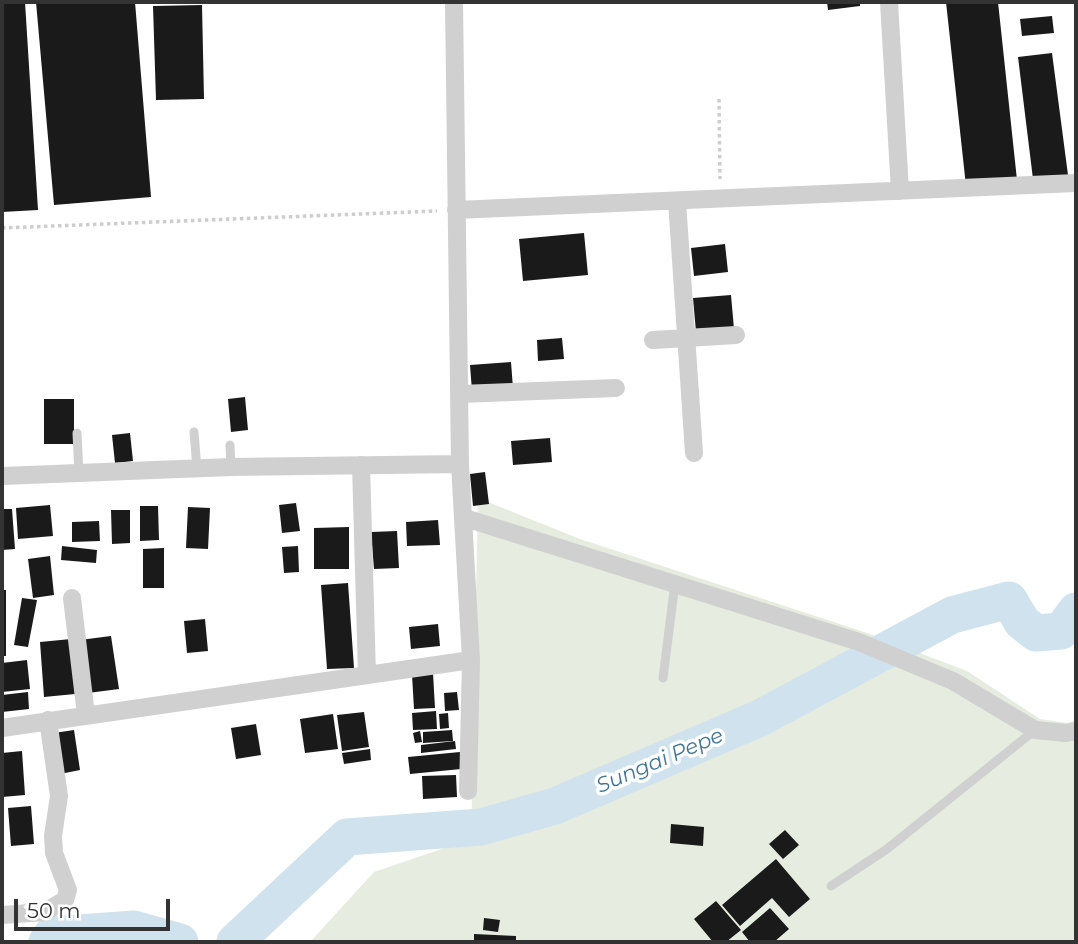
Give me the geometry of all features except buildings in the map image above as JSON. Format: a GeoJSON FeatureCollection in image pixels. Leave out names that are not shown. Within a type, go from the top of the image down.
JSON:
{"type":"FeatureCollection","features":[{"type":"Feature","properties":{"kind":"street"},"geometry":{"type":"LineString","coordinates":[[454,2],[460,464],[466,518],[471,660],[467,791]]}},
{"type":"Feature","properties":{"kind":"street"},"geometry":{"type":"LineString","coordinates":[[888,2],[900,191]]}},
{"type":"Feature","properties":{"kind":"street"},"geometry":{"type":"LineString","coordinates":[[456,210],[1076,183]]}},
{"type":"Feature","properties":{"kind":"street"},"geometry":{"type":"LineString","coordinates":[[677,201],[694,453]]}},
{"type":"Feature","properties":{"kind":"street"},"geometry":{"type":"LineString","coordinates":[[653,341],[736,335]]}},
{"type":"Feature","properties":{"kind":"street"},"geometry":{"type":"LineString","coordinates":[[460,394],[616,388]]}},
{"type":"Feature","properties":{"kind":"street"},"geometry":{"type":"LineString","coordinates":[[2,476],[231,467],[460,464]]}},
{"type":"Feature","properties":{"kind":"street"},"geometry":{"type":"LineString","coordinates":[[361,465],[367,675]]}},
{"type":"Feature","properties":{"kind":"street"},"geometry":{"type":"LineString","coordinates":[[466,518],[901,657],[953,681],[1035,730],[1066,733],[1076,731]]}},
{"type":"Feature","properties":{"kind":"street"},"geometry":{"type":"LineString","coordinates":[[72,598],[86,715]]}},
{"type":"Feature","properties":{"kind":"street"},"geometry":{"type":"LineString","coordinates":[[2,728],[471,660]]}},
{"type":"Feature","properties":{"kind":"street"},"geometry":{"type":"LineString","coordinates":[[2,915],[45,912],[65,900],[68,890],[54,853],[53,836],[59,796],[48,720]]}},
{"type":"Feature","properties":{"kind":"lane"},"geometry":{"type":"LineString","coordinates":[[194,432],[197,469]]}},
{"type":"Feature","properties":{"kind":"lane"},"geometry":{"type":"LineString","coordinates":[[77,433],[79,474]]}},
{"type":"Feature","properties":{"kind":"lane"},"geometry":{"type":"LineString","coordinates":[[230,445],[231,467]]}},
{"type":"Feature","properties":{"kind":"lane"},"geometry":{"type":"LineString","coordinates":[[663,678],[675,583]]}},
{"type":"Feature","properties":{"kind":"lane"},"geometry":{"type":"LineString","coordinates":[[831,886],[887,849],[1035,730]]}},
{"type":"Feature","properties":{"kind":"path"},"geometry":{"type":"LineString","coordinates":[[719,99],[720,199]]}},
{"type":"Feature","properties":{"kind":"path"},"geometry":{"type":"LineString","coordinates":[[2,228],[456,210]]}},
{"type":"Feature","properties":{"kind":"shaded area"},"geometry":{"type":"Polygon","coordinates":[[[478,498],[580,539],[864,632],[967,671],[1040,719],[1068,723],[1076,720],[1076,942],[310,942],[374,872],[471,839],[478,498]]]}},
{"type":"Feature","properties":{"kind":"waterway","name":"Sungai Pepe"},"geometry":{"type":"LineString","coordinates":[[235,942],[347,837],[481,827],[555,806],[760,718],[952,615],[1009,600],[1022,622],[1036,633],[1061,631],[1076,611]]}},
{"type":"Feature","properties":{"kind":"waterway","name":"Sungai Pepe"},"geometry":{"type":"LineString","coordinates":[[47,942],[52,935],[134,929],[180,942]]}}]}
